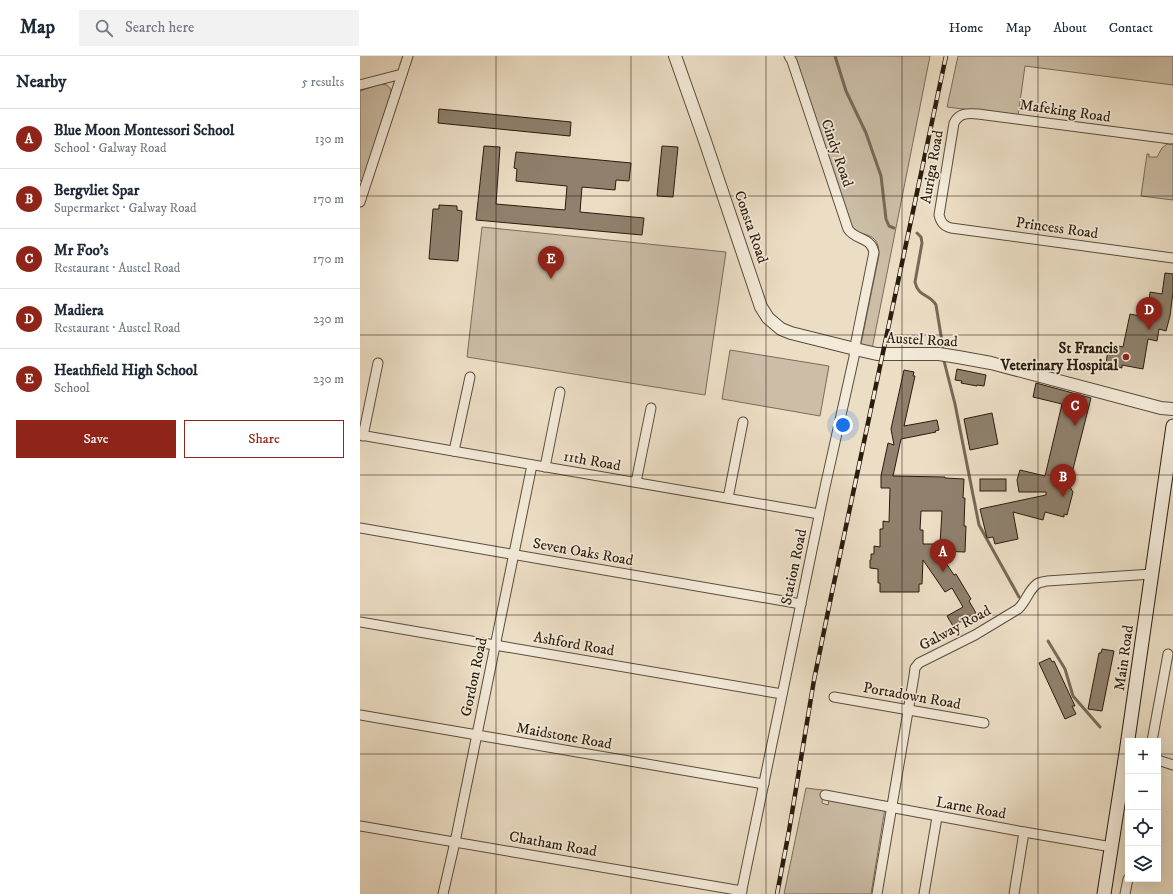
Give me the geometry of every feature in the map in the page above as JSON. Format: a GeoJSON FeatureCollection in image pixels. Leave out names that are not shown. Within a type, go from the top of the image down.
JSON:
{"type":"FeatureCollection","features":[{"type":"Feature","properties":{"kind":"main road","name":"Main Road"},"geometry":{"type":"LineString","coordinates":[[1104,894],[1173,426]]}},
{"type":"Feature","properties":{"kind":"street"},"geometry":{"type":"LineString","coordinates":[[360,199],[408,56]]}},
{"type":"Feature","properties":{"kind":"street","name":"Consta Road"},"geometry":{"type":"LineString","coordinates":[[675,56],[761,307],[768,318],[786,331],[855,349]]}},
{"type":"Feature","properties":{"kind":"street","name":"Cindy Road"},"geometry":{"type":"LineString","coordinates":[[789,56],[792,61],[805,104],[848,229],[854,236],[868,242],[873,247]]}},
{"type":"Feature","properties":{"kind":"street"},"geometry":{"type":"LineString","coordinates":[[360,85],[402,74]]}},
{"type":"Feature","properties":{"kind":"street","name":"Mafeking Road"},"geometry":{"type":"LineString","coordinates":[[957,118],[962,115],[978,114],[1171,139]]}},
{"type":"Feature","properties":{"kind":"street","name":"Auriga Road"},"geometry":{"type":"LineString","coordinates":[[940,221],[938,216],[939,206],[953,129],[957,118]]}},
{"type":"Feature","properties":{"kind":"street","name":"Princess Road"},"geometry":{"type":"LineString","coordinates":[[940,221],[945,226],[951,228],[1173,258]]}},
{"type":"Feature","properties":{"kind":"street","name":"Station Road"},"geometry":{"type":"LineString","coordinates":[[742,893],[819,514],[855,349],[874,255],[873,247]]}},
{"type":"Feature","properties":{"kind":"street","name":"Austel Road"},"geometry":{"type":"LineString","coordinates":[[855,349],[882,354],[943,354],[991,363],[1161,408],[1173,409]]}},
{"type":"Feature","properties":{"kind":"street"},"geometry":{"type":"LineString","coordinates":[[362,435],[378,363]]}},
{"type":"Feature","properties":{"kind":"street"},"geometry":{"type":"LineString","coordinates":[[454,451],[470,377]]}},
{"type":"Feature","properties":{"kind":"street"},"geometry":{"type":"LineString","coordinates":[[545,467],[560,392]]}},
{"type":"Feature","properties":{"kind":"street"},"geometry":{"type":"LineString","coordinates":[[636,482],[651,408]]}},
{"type":"Feature","properties":{"kind":"street"},"geometry":{"type":"LineString","coordinates":[[728,498],[743,422]]}},
{"type":"Feature","properties":{"kind":"street","name":"11th Road"},"geometry":{"type":"LineString","coordinates":[[362,435],[819,514]]}},
{"type":"Feature","properties":{"kind":"street","name":"Gordon Road"},"geometry":{"type":"LineString","coordinates":[[443,894],[455,842],[532,464]]}},
{"type":"Feature","properties":{"kind":"street","name":"Seven Oaks Road"},"geometry":{"type":"LineString","coordinates":[[360,528],[801,604]]}},
{"type":"Feature","properties":{"kind":"street","name":"Galway Road"},"geometry":{"type":"LineString","coordinates":[[878,894],[915,668],[919,663],[975,635],[1018,609],[1038,583],[1047,581],[1152,574]]}},
{"type":"Feature","properties":{"kind":"street","name":"Ashford Road"},"geometry":{"type":"LineString","coordinates":[[360,622],[782,694]]}},
{"type":"Feature","properties":{"kind":"street"},"geometry":{"type":"LineString","coordinates":[[1153,738],[1168,654]]}},
{"type":"Feature","properties":{"kind":"street","name":"Portadown Road"},"geometry":{"type":"LineString","coordinates":[[834,697],[984,723]]}},
{"type":"Feature","properties":{"kind":"street","name":"Maidstone Road"},"geometry":{"type":"LineString","coordinates":[[360,715],[764,784]]}},
{"type":"Feature","properties":{"kind":"street"},"geometry":{"type":"LineString","coordinates":[[1161,761],[1173,765]]}},
{"type":"Feature","properties":{"kind":"street","name":"Larne Road"},"geometry":{"type":"LineString","coordinates":[[825,796],[1112,847]]}},
{"type":"Feature","properties":{"kind":"street"},"geometry":{"type":"LineString","coordinates":[[924,894],[937,817]]}},
{"type":"Feature","properties":{"kind":"street","name":"Chatham Road"},"geometry":{"type":"LineString","coordinates":[[360,826],[742,893]]}},
{"type":"Feature","properties":{"kind":"street"},"geometry":{"type":"LineString","coordinates":[[1014,894],[1024,832]]}},
{"type":"Feature","properties":{"kind":"street"},"geometry":{"type":"LineString","coordinates":[[1125,894],[1127,882]]}},
{"type":"Feature","properties":{"kind":"shaded area"},"geometry":{"type":"Polygon","coordinates":[[[794,56],[930,56],[872,349],[861,344],[879,255],[878,247],[873,238],[859,232],[851,225],[794,56]]]}},
{"type":"Feature","properties":{"kind":"shaded area"},"geometry":{"type":"Polygon","coordinates":[[[958,56],[1173,56],[1173,85],[1025,66],[1018,116],[947,107],[958,56]]]}},
{"type":"Feature","properties":{"kind":"shaded area"},"geometry":{"type":"Polygon","coordinates":[[[380,84],[388,86],[391,94],[365,179],[360,181],[360,91],[380,84]]]}},
{"type":"Feature","properties":{"kind":"shaded area"},"geometry":{"type":"Polygon","coordinates":[[[1167,144],[1173,144],[1173,200],[1141,196],[1147,154],[1149,154],[1149,157],[1157,157],[1162,148],[1167,144]]]}},
{"type":"Feature","properties":{"kind":"shaded area"},"geometry":{"type":"Polygon","coordinates":[[[482,227],[726,252],[705,395],[467,357],[482,227]]]}},
{"type":"Feature","properties":{"kind":"shaded area"},"geometry":{"type":"Polygon","coordinates":[[[730,350],[829,366],[820,416],[722,399],[730,350]]]}},
{"type":"Feature","properties":{"kind":"shaded area"},"geometry":{"type":"Polygon","coordinates":[[[806,788],[823,790],[822,803],[828,805],[829,799],[885,808],[871,894],[784,894],[806,788]]]}},
{"type":"Feature","properties":{"kind":"building"},"geometry":{"type":"Polygon","coordinates":[[[439,109],[571,122],[570,136],[438,123],[439,109]]]}},
{"type":"Feature","properties":{"kind":"building"},"geometry":{"type":"Polygon","coordinates":[[[484,146],[500,147],[496,204],[565,210],[567,186],[516,181],[517,169],[514,168],[516,152],[631,163],[629,181],[616,180],[615,190],[582,187],[580,212],[644,218],[642,235],[476,220],[484,146]]]}},
{"type":"Feature","properties":{"kind":"building"},"geometry":{"type":"Polygon","coordinates":[[[662,146],[678,147],[673,197],[657,196],[662,146]]]}},
{"type":"Feature","properties":{"kind":"building"},"geometry":{"type":"Polygon","coordinates":[[[439,205],[457,206],[457,210],[462,211],[458,261],[429,259],[433,209],[439,209],[439,205]]]}},
{"type":"Feature","properties":{"kind":"building"},"geometry":{"type":"Polygon","coordinates":[[[1165,273],[1173,274],[1173,292],[1170,316],[1166,331],[1159,329],[1157,341],[1148,339],[1143,369],[1122,365],[1122,368],[1114,366],[1114,364],[1106,363],[1109,344],[1123,347],[1130,314],[1140,316],[1142,300],[1149,302],[1150,292],[1162,294],[1165,273]]]}},
{"type":"Feature","properties":{"kind":"building"},"geometry":{"type":"Polygon","coordinates":[[[957,369],[986,375],[984,386],[961,383],[962,381],[955,380],[957,369]]]}},
{"type":"Feature","properties":{"kind":"building"},"geometry":{"type":"Polygon","coordinates":[[[904,370],[914,372],[913,376],[915,376],[904,426],[937,420],[939,430],[935,431],[936,432],[901,439],[893,476],[964,479],[964,526],[966,526],[965,552],[938,551],[954,575],[956,574],[971,599],[969,601],[976,613],[953,626],[947,616],[963,607],[952,588],[945,592],[923,560],[922,584],[919,584],[919,592],[880,592],[880,583],[878,583],[878,569],[870,568],[871,554],[874,554],[874,546],[880,547],[880,529],[883,529],[883,521],[889,522],[890,488],[881,488],[881,476],[888,443],[894,445],[891,429],[904,370]],[[921,511],[920,530],[923,530],[923,544],[940,544],[942,511],[921,511]]]}},
{"type":"Feature","properties":{"kind":"building"},"geometry":{"type":"Polygon","coordinates":[[[1036,383],[1091,398],[1069,485],[1073,492],[1067,515],[1064,514],[1064,517],[1045,512],[1043,520],[1013,512],[1018,539],[995,544],[993,537],[987,538],[980,509],[1046,495],[1046,492],[1019,492],[1017,480],[1020,470],[1045,476],[1062,404],[1033,397],[1036,383]]]}},
{"type":"Feature","properties":{"kind":"building"},"geometry":{"type":"Polygon","coordinates":[[[992,413],[998,444],[970,450],[964,419],[992,413]]]}},
{"type":"Feature","properties":{"kind":"building"},"geometry":{"type":"Polygon","coordinates":[[[980,479],[1006,479],[1006,491],[980,491],[980,479]]]}},
{"type":"Feature","properties":{"kind":"building"},"geometry":{"type":"Polygon","coordinates":[[[1102,649],[1114,651],[1102,711],[1088,709],[1099,653],[1101,653],[1102,649]]]}},
{"type":"Feature","properties":{"kind":"building"},"geometry":{"type":"Polygon","coordinates":[[[1050,658],[1052,662],[1054,661],[1075,706],[1072,706],[1076,714],[1065,719],[1039,663],[1050,658]]]}},
{"type":"Feature","properties":{"kind":"waterway"},"geometry":{"type":"LineString","coordinates":[[835,56],[846,91],[866,133],[881,176],[886,219],[889,226],[894,228]]}},
{"type":"Feature","properties":{"kind":"waterway"},"geometry":{"type":"LineString","coordinates":[[917,233],[921,237],[922,243],[915,282],[921,293],[931,299],[936,305],[943,348]]}},
{"type":"Feature","properties":{"kind":"waterway"},"geometry":{"type":"LineString","coordinates":[[944,361],[955,404],[979,525],[1019,597]]}},
{"type":"Feature","properties":{"kind":"waterway"},"geometry":{"type":"LineString","coordinates":[[1048,641],[1065,669],[1073,696],[1100,727]]}},
{"type":"Feature","properties":{"kind":"railway"},"geometry":{"type":"LineString","coordinates":[[777,894],[814,680],[946,56]]}},
{"type":"Feature","properties":{"kind":"place","name":"Heathfield High School"},"geometry":{"type":"Point","coordinates":[551,279]}},
{"type":"Feature","properties":{"kind":"place","name":"Madiera"},"geometry":{"type":"Point","coordinates":[1149,330]}},
{"type":"Feature","properties":{"kind":"place","name":"St Francis Veterinary Hospital"},"geometry":{"type":"Point","coordinates":[1126,357]}},
{"type":"Feature","properties":{"kind":"place","name":"Mr Foo's"},"geometry":{"type":"Point","coordinates":[1075,426]}},
{"type":"Feature","properties":{"kind":"place","name":"Bergvliet Spar"},"geometry":{"type":"Point","coordinates":[1063,497]}},
{"type":"Feature","properties":{"kind":"place","name":"Blue Moon Montessori School"},"geometry":{"type":"Point","coordinates":[943,572]}}]}
